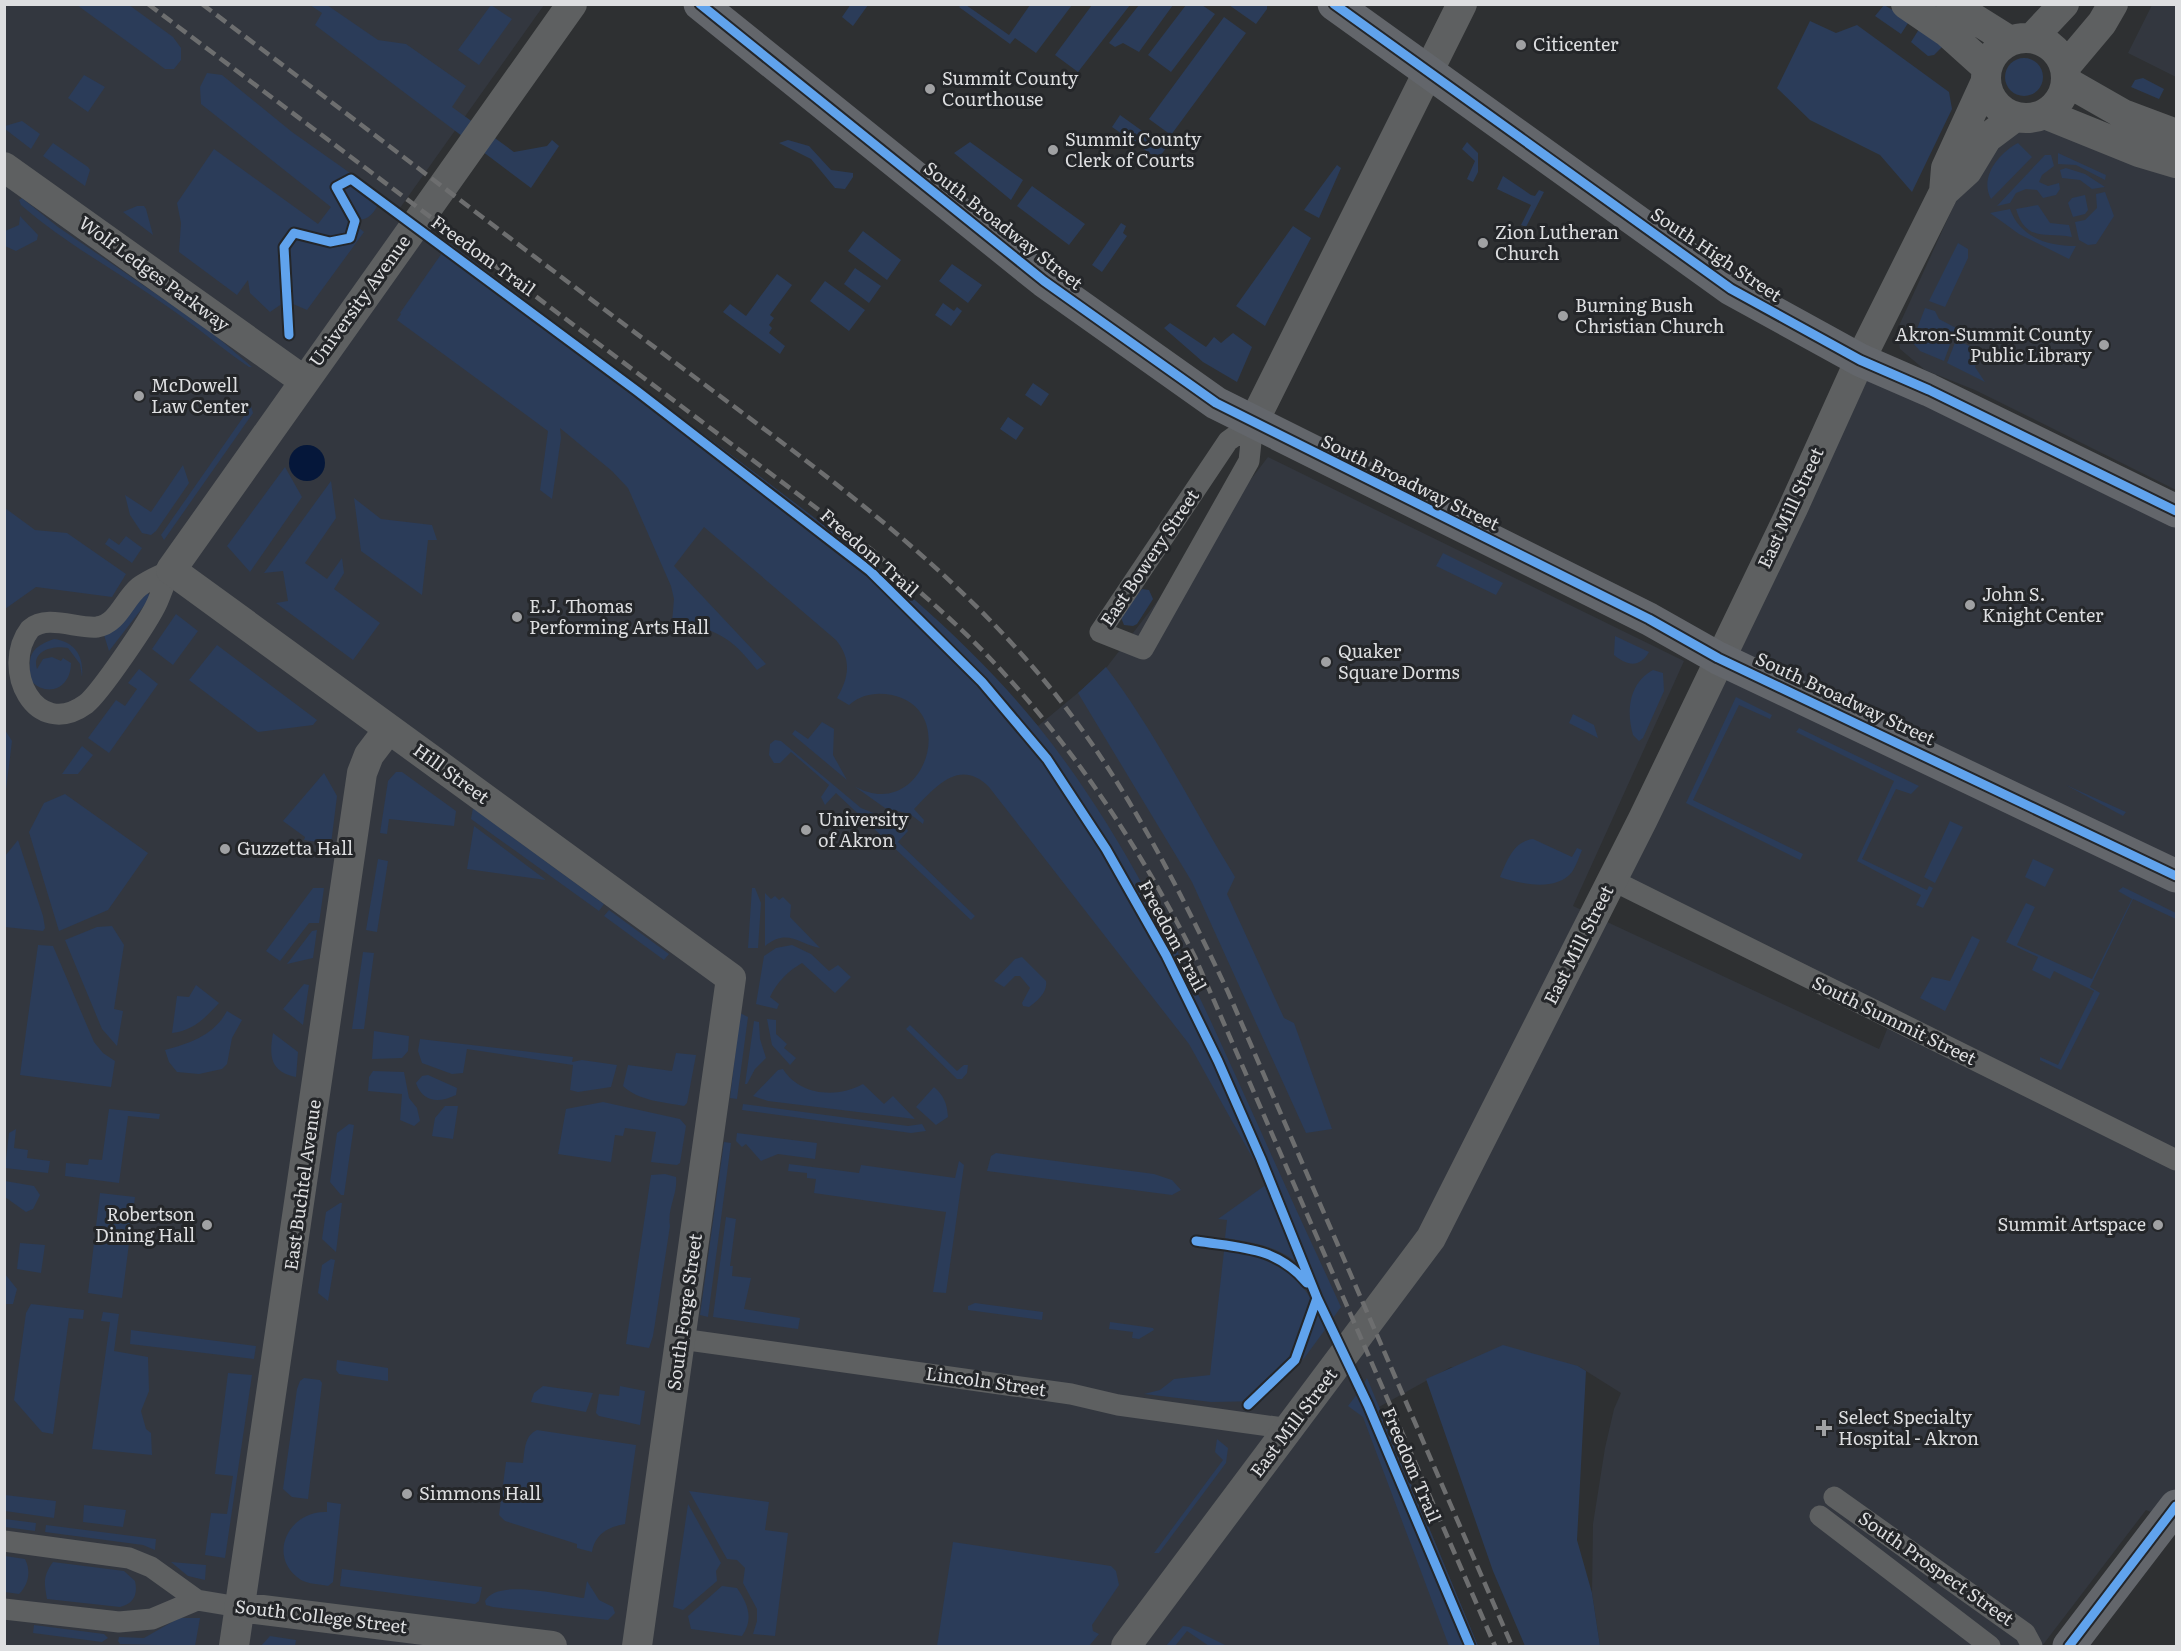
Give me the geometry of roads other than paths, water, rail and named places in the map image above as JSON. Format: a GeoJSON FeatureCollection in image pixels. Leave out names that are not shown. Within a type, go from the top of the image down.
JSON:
{"type":"FeatureCollection","features":[{"type":"Feature","properties":{"kind":"main road","name":"South Broadway Street"},"geometry":{"type":"LineString","coordinates":[[700,4],[1044,281],[1216,403],[1648,619],[1718,658],[2176,876]]}},
{"type":"Feature","properties":{"kind":"main road","name":"South High Street"},"geometry":{"type":"LineString","coordinates":[[1334,4],[1731,289],[1860,360],[1929,390],[2176,512]]}},
{"type":"Feature","properties":{"kind":"main road"},"geometry":{"type":"LineString","coordinates":[[2069,1647],[2176,1506]]}},
{"type":"Feature","properties":{"kind":"street","name":"University Avenue"},"geometry":{"type":"LineString","coordinates":[[171,570],[138,588],[106,624],[96,627],[48,623],[32,626],[22,636],[14,654],[13,671],[19,693],[31,706],[47,712],[67,712],[86,704],[107,679],[157,603],[171,570],[303,380],[348,321],[572,4]]}},
{"type":"Feature","properties":{"kind":"street","name":"East Bowery Street"},"geometry":{"type":"LineString","coordinates":[[1253,423],[1228,441],[1100,632],[1143,649],[1249,461],[1253,423],[1462,4]]}},
{"type":"Feature","properties":{"kind":"street"},"geometry":{"type":"LineString","coordinates":[[1906,4],[1947,32],[1987,74],[1995,103],[2015,117],[2025,118],[2045,114],[2056,106],[2066,75],[2113,4]]}},
{"type":"Feature","properties":{"kind":"street"},"geometry":{"type":"LineString","coordinates":[[1951,4],[2021,40],[2053,48],[2066,75],[2123,114],[2176,134]]}},
{"type":"Feature","properties":{"kind":"street"},"geometry":{"type":"LineString","coordinates":[[1987,74],[1992,57],[2021,40],[2064,4]]}},
{"type":"Feature","properties":{"kind":"street","name":"East Mill Street"},"geometry":{"type":"LineString","coordinates":[[1944,192],[1946,168],[1987,74]]}},
{"type":"Feature","properties":{"kind":"street"},"geometry":{"type":"LineString","coordinates":[[2045,114],[2139,152],[2176,163]]}},
{"type":"Feature","properties":{"kind":"street","name":"East Mill Street"},"geometry":{"type":"LineString","coordinates":[[1126,1647],[1431,1238],[1612,880],[1718,658],[1793,508],[1860,360],[1944,192],[1967,171],[1987,138],[2015,117]]}},
{"type":"Feature","properties":{"kind":"street","name":"Wolf Ledges Parkway"},"geometry":{"type":"LineString","coordinates":[[4,167],[303,380]]}},
{"type":"Feature","properties":{"kind":"street","name":"Hill Street"},"geometry":{"type":"LineString","coordinates":[[171,570],[731,978]]}},
{"type":"Feature","properties":{"kind":"street","name":"East Buchtel Avenue"},"geometry":{"type":"LineString","coordinates":[[234,1647],[363,773],[369,755],[388,730]]}},
{"type":"Feature","properties":{"kind":"street","name":"South Summit Street"},"geometry":{"type":"LineString","coordinates":[[1612,880],[2176,1160]]}},
{"type":"Feature","properties":{"kind":"street","name":"South Forge Street"},"geometry":{"type":"LineString","coordinates":[[637,1647],[731,978]]}},
{"type":"Feature","properties":{"kind":"street","name":"Lincoln Street"},"geometry":{"type":"LineString","coordinates":[[681,1339],[1071,1395],[1118,1405],[1290,1430]]}},
{"type":"Feature","properties":{"kind":"street","name":"South Prospect Street"},"geometry":{"type":"LineString","coordinates":[[1834,1497],[2025,1633],[2032,1647]]}},
{"type":"Feature","properties":{"kind":"street","name":"South Prospect Street"},"geometry":{"type":"LineString","coordinates":[[1820,1516],[1990,1647]]}},
{"type":"Feature","properties":{"kind":"street","name":"South College Street"},"geometry":{"type":"LineString","coordinates":[[4,1541],[129,1558],[151,1567],[197,1600],[552,1647]]}},
{"type":"Feature","properties":{"kind":"street"},"geometry":{"type":"LineString","coordinates":[[4,1609],[119,1622],[152,1619],[197,1600]]}},
{"type":"Feature","properties":{"kind":"railway"},"geometry":{"type":"LineString","coordinates":[[148,4],[872,550],[970,638],[1045,721],[1074,758],[1126,835],[1195,957],[1495,1646]]}},
{"type":"Feature","properties":{"kind":"railway"},"geometry":{"type":"LineString","coordinates":[[202,4],[853,498],[898,535],[985,615],[1057,696],[1086,735],[1139,818],[1228,992],[1512,1646]]}},
{"type":"Feature","properties":{"kind":"place","name":"Citicenter"},"geometry":{"type":"Point","coordinates":[1521,45]}},
{"type":"Feature","properties":{"kind":"place","name":"Summit County Courthouse"},"geometry":{"type":"Point","coordinates":[930,89]}},
{"type":"Feature","properties":{"kind":"place","name":"Summit County Clerk of Courts"},"geometry":{"type":"Point","coordinates":[1053,150]}},
{"type":"Feature","properties":{"kind":"place","name":"Zion Lutheran Church"},"geometry":{"type":"Point","coordinates":[1483,243]}},
{"type":"Feature","properties":{"kind":"place","name":"Burning Bush Christian Church"},"geometry":{"type":"Point","coordinates":[1563,316]}},
{"type":"Feature","properties":{"kind":"place","name":"Akron-Summit County Public Library"},"geometry":{"type":"Point","coordinates":[2104,345]}},
{"type":"Feature","properties":{"kind":"place","name":"McDowell Law Center"},"geometry":{"type":"Point","coordinates":[139,396]}},
{"type":"Feature","properties":{"kind":"place","name":"John S. Knight Center"},"geometry":{"type":"Point","coordinates":[1970,605]}},
{"type":"Feature","properties":{"kind":"place","name":"E.J. Thomas Performing Arts Hall"},"geometry":{"type":"Point","coordinates":[517,617]}},
{"type":"Feature","properties":{"kind":"place","name":"Quaker Square Dorms"},"geometry":{"type":"Point","coordinates":[1326,662]}},
{"type":"Feature","properties":{"kind":"place","name":"University of Akron"},"geometry":{"type":"Point","coordinates":[806,830]}},
{"type":"Feature","properties":{"kind":"place","name":"Guzzetta Hall"},"geometry":{"type":"Point","coordinates":[225,849]}},
{"type":"Feature","properties":{"kind":"place","name":"Robertson Dining Hall"},"geometry":{"type":"Point","coordinates":[207,1225]}},
{"type":"Feature","properties":{"kind":"place","name":"Summit Artspace"},"geometry":{"type":"Point","coordinates":[2158,1225]}},
{"type":"Feature","properties":{"kind":"place","name":"Select Specialty Hospital - Akron"},"geometry":{"type":"Point","coordinates":[1824,1428]}},
{"type":"Feature","properties":{"kind":"place","name":"Simmons Hall"},"geometry":{"type":"Point","coordinates":[407,1494]}}]}
